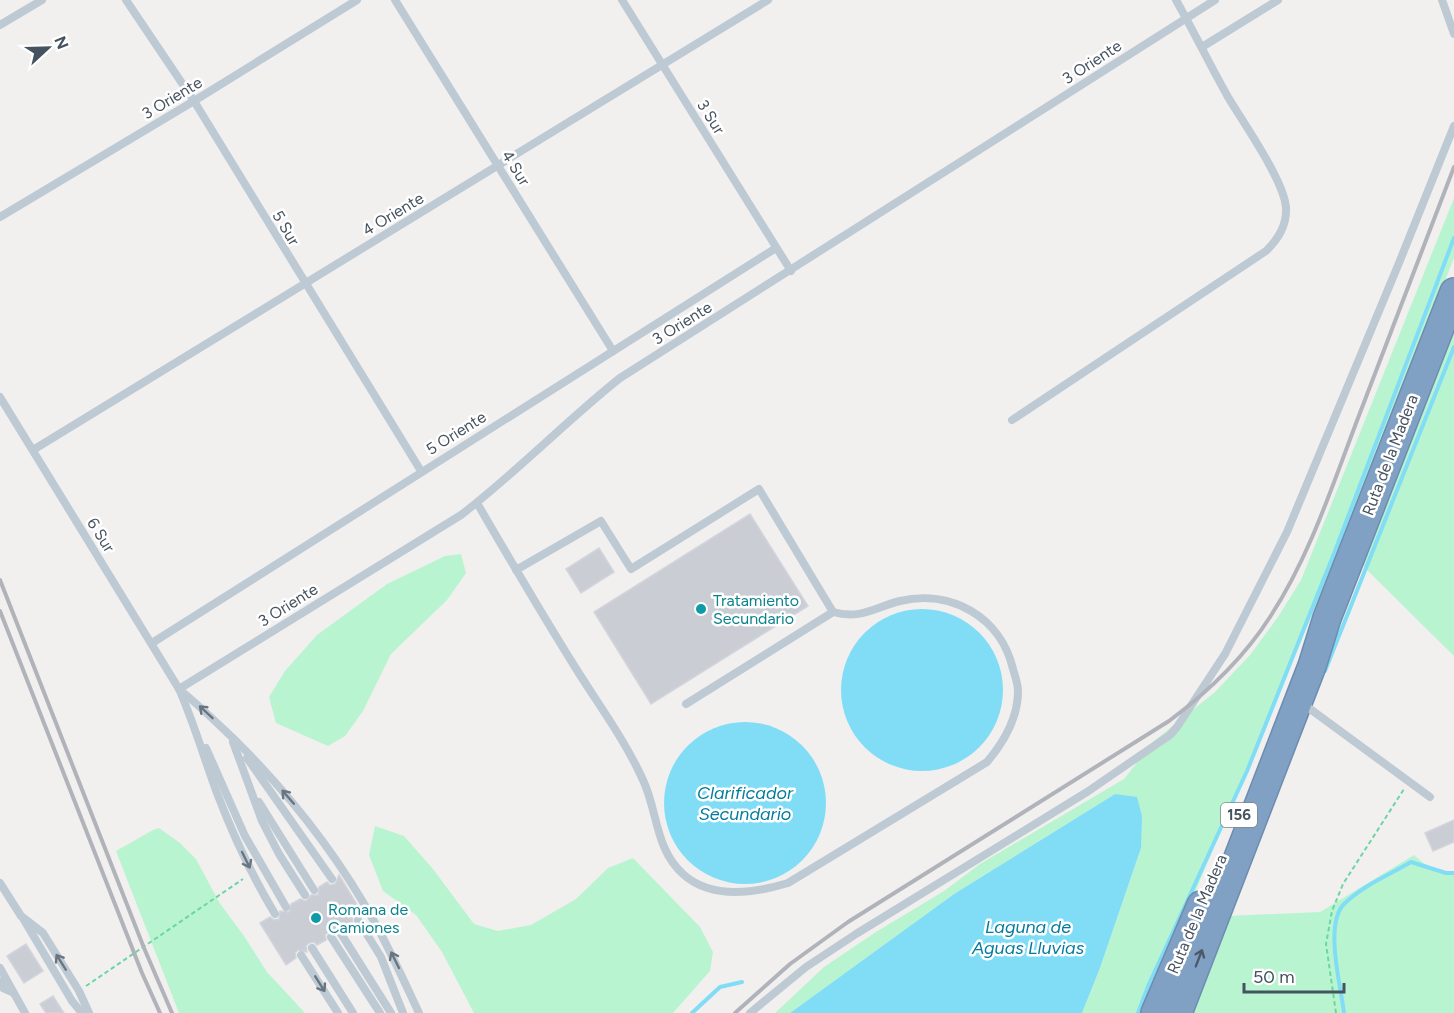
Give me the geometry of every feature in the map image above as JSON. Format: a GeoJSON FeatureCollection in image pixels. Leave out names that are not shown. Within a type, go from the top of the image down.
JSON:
{"type":"FeatureCollection","features":[{"type":"Feature","properties":{"kind":"highway","name":"Ruta de la Madera"},"geometry":{"type":"LineString","coordinates":[[1178,1013],[1299,700],[1327,618],[1454,292]]}},
{"type":"Feature","properties":{"kind":"highway","name":"Ruta de la Madera"},"geometry":{"type":"LineString","coordinates":[[1155,1013],[1304,661],[1327,618]]}},
{"type":"Feature","properties":{"kind":"lane"},"geometry":{"type":"LineString","coordinates":[[0,25],[42,0]]}},
{"type":"Feature","properties":{"kind":"lane","name":"5 Sur"},"geometry":{"type":"LineString","coordinates":[[126,0],[194,101],[304,284],[421,471]]}},
{"type":"Feature","properties":{"kind":"lane","name":"3 Oriente"},"geometry":{"type":"LineString","coordinates":[[0,217],[357,0]]}},
{"type":"Feature","properties":{"kind":"lane","name":"4 Sur"},"geometry":{"type":"LineString","coordinates":[[395,0],[613,351]]}},
{"type":"Feature","properties":{"kind":"lane","name":"3 Sur"},"geometry":{"type":"LineString","coordinates":[[622,0],[791,271]]}},
{"type":"Feature","properties":{"kind":"lane","name":"4 Oriente"},"geometry":{"type":"LineString","coordinates":[[33,450],[768,0]]}},
{"type":"Feature","properties":{"kind":"lane"},"geometry":{"type":"LineString","coordinates":[[1012,420],[1266,251],[1277,240],[1284,226],[1286,206],[1278,182],[1176,0]]}},
{"type":"Feature","properties":{"kind":"lane","name":"3 Oriente"},"geometry":{"type":"LineString","coordinates":[[178,689],[477,503],[587,404],[620,378],[1215,0]]}},
{"type":"Feature","properties":{"kind":"lane"},"geometry":{"type":"LineString","coordinates":[[1202,47],[1278,0]]}},
{"type":"Feature","properties":{"kind":"lane"},"geometry":{"type":"LineString","coordinates":[[1442,0],[1454,34]]}},
{"type":"Feature","properties":{"kind":"lane"},"geometry":{"type":"LineString","coordinates":[[750,1013],[806,967],[874,922],[1087,792],[1170,735],[1178,727],[1225,654],[1287,532],[1454,126]]}},
{"type":"Feature","properties":{"kind":"lane","name":"5 Oriente"},"geometry":{"type":"LineString","coordinates":[[152,643],[777,248]]}},
{"type":"Feature","properties":{"kind":"lane","name":"6 Sur"},"geometry":{"type":"LineString","coordinates":[[0,397],[152,643],[178,689],[196,731]]}},
{"type":"Feature","properties":{"kind":"lane"},"geometry":{"type":"LineString","coordinates":[[477,503],[516,570],[631,757],[644,782],[658,834],[667,854],[684,875],[706,887],[736,893],[762,891],[788,883],[987,762],[1001,746],[1014,718],[1018,691],[1011,659],[995,629],[966,608],[925,597],[898,601],[861,615],[843,615],[833,612],[759,489],[631,569],[601,521],[516,570]]}},
{"type":"Feature","properties":{"kind":"lane"},"geometry":{"type":"LineString","coordinates":[[686,704],[833,612]]}},
{"type":"Feature","properties":{"kind":"lane"},"geometry":{"type":"LineString","coordinates":[[178,689],[207,712],[300,811],[345,873],[388,946],[419,1013]]}},
{"type":"Feature","properties":{"kind":"lane"},"geometry":{"type":"LineString","coordinates":[[1299,700],[1430,797]]}},
{"type":"Feature","properties":{"kind":"lane"},"geometry":{"type":"LineString","coordinates":[[196,731],[218,795],[252,873],[275,914]]}},
{"type":"Feature","properties":{"kind":"lane"},"geometry":{"type":"LineString","coordinates":[[196,731],[211,758],[245,836],[286,907]]}},
{"type":"Feature","properties":{"kind":"lane"},"geometry":{"type":"LineString","coordinates":[[232,737],[270,838],[305,896]]}},
{"type":"Feature","properties":{"kind":"lane"},"geometry":{"type":"LineString","coordinates":[[232,737],[332,879]]}},
{"type":"Feature","properties":{"kind":"lane"},"geometry":{"type":"LineString","coordinates":[[251,790],[314,890]]}},
{"type":"Feature","properties":{"kind":"lane"},"geometry":{"type":"LineString","coordinates":[[0,883],[72,1001],[82,1013]]}},
{"type":"Feature","properties":{"kind":"lane"},"geometry":{"type":"LineString","coordinates":[[21,916],[43,933],[79,991],[89,1013]]}},
{"type":"Feature","properties":{"kind":"lane"},"geometry":{"type":"LineString","coordinates":[[358,920],[381,957],[403,1013]]}},
{"type":"Feature","properties":{"kind":"lane"},"geometry":{"type":"LineString","coordinates":[[339,932],[391,1013]]}},
{"type":"Feature","properties":{"kind":"lane"},"geometry":{"type":"LineString","coordinates":[[331,937],[380,1013]]}},
{"type":"Feature","properties":{"kind":"lane"},"geometry":{"type":"LineString","coordinates":[[312,948],[353,1013]]}},
{"type":"Feature","properties":{"kind":"lane"},"geometry":{"type":"LineString","coordinates":[[301,955],[338,1013]]}},
{"type":"Feature","properties":{"kind":"lane"},"geometry":{"type":"LineString","coordinates":[[0,968],[25,1013]]}},
{"type":"Feature","properties":{"kind":"lane"},"geometry":{"type":"LineString","coordinates":[[0,982],[3,988],[12,992]]}},
{"type":"Feature","properties":{"kind":"path"},"geometry":{"type":"LineString","coordinates":[[1336,1013],[1326,944],[1332,911],[1343,884],[1408,782]]}},
{"type":"Feature","properties":{"kind":"path"},"geometry":{"type":"LineString","coordinates":[[79,991],[252,873]]}},
{"type":"Feature","properties":{"kind":"green space"},"geometry":{"type":"Polygon","coordinates":[[[1454,198],[1454,258],[1334,563],[1144,1013],[1082,1013],[1141,848],[1115,794],[954,894],[790,1013],[775,1013],[824,967],[876,932],[944,891],[980,864],[1124,779],[1154,741],[1215,692],[1250,655],[1301,580],[1454,198]]]}},
{"type":"Feature","properties":{"kind":"green space"},"geometry":{"type":"Polygon","coordinates":[[[1454,329],[1454,656],[1362,565],[1454,329]]]}},
{"type":"Feature","properties":{"kind":"green space"},"geometry":{"type":"Polygon","coordinates":[[[461,554],[466,573],[447,600],[391,654],[363,711],[345,736],[328,746],[276,723],[269,697],[285,671],[317,635],[387,584],[445,556],[461,554]]]}},
{"type":"Feature","properties":{"kind":"green space"},"geometry":{"type":"Polygon","coordinates":[[[375,826],[404,836],[433,869],[474,924],[498,931],[531,925],[576,899],[608,868],[633,858],[700,927],[713,952],[710,971],[673,1013],[474,1013],[442,952],[416,915],[383,891],[369,855],[375,826]]]}},
{"type":"Feature","properties":{"kind":"green space"},"geometry":{"type":"Polygon","coordinates":[[[159,828],[180,843],[196,859],[219,902],[267,972],[305,1013],[179,1013],[116,851],[159,828]]]}},
{"type":"Feature","properties":{"kind":"green space"},"geometry":{"type":"Polygon","coordinates":[[[1414,855],[1432,868],[1454,873],[1454,1013],[1190,1013],[1226,916],[1320,912],[1414,855]]]}},
{"type":"Feature","properties":{"kind":"water"},"geometry":{"type":"Polygon","coordinates":[[[922,609],[953,615],[979,633],[997,659],[1003,690],[997,721],[979,747],[953,765],[922,771],[891,765],[865,747],[847,721],[841,690],[847,659],[865,633],[891,615],[922,609]]]}},
{"type":"Feature","properties":{"kind":"water","name":"Clarificador Secundario"},"geometry":{"type":"Polygon","coordinates":[[[745,722],[776,728],[802,746],[820,772],[826,803],[820,834],[802,860],[776,878],[745,884],[714,878],[688,860],[670,834],[664,803],[670,772],[688,746],[714,728],[745,722]]]}},
{"type":"Feature","properties":{"kind":"water","name":"Laguna de Aguas Lluvias"},"geometry":{"type":"Polygon","coordinates":[[[1115,794],[1137,797],[1142,816],[1141,848],[1082,1013],[790,1013],[954,894],[1115,794]]]}},
{"type":"Feature","properties":{"kind":"building","name":"Tratamiento Secundario"},"geometry":{"type":"Polygon","coordinates":[[[750,514],[808,606],[651,704],[594,612],[750,514]]]}},
{"type":"Feature","properties":{"kind":"building"},"geometry":{"type":"Polygon","coordinates":[[[599,548],[614,572],[581,593],[566,569],[599,548]]]}},
{"type":"Feature","properties":{"kind":"building"},"geometry":{"type":"Polygon","coordinates":[[[1454,820],[1454,842],[1433,851],[1425,833],[1454,820]]]}},
{"type":"Feature","properties":{"kind":"building","name":"Romana de Camiones"},"geometry":{"type":"Polygon","coordinates":[[[339,875],[364,916],[355,915],[352,918],[353,923],[345,928],[339,926],[334,932],[328,932],[325,935],[326,940],[317,945],[314,942],[309,943],[306,946],[307,952],[298,950],[295,953],[296,958],[286,965],[260,923],[270,917],[274,920],[279,919],[280,911],[289,912],[291,904],[300,899],[306,901],[311,895],[318,895],[319,887],[327,882],[330,885],[335,884],[339,875]]]}},
{"type":"Feature","properties":{"kind":"building"},"geometry":{"type":"Polygon","coordinates":[[[26,944],[43,971],[24,983],[7,956],[26,944]]]}},
{"type":"Feature","properties":{"kind":"building"},"geometry":{"type":"Polygon","coordinates":[[[53,996],[64,1013],[46,1013],[40,1004],[53,996]]]}},
{"type":"Feature","properties":{"kind":"waterway"},"geometry":{"type":"LineString","coordinates":[[1138,1013],[1149,984],[1247,771],[1335,551],[1454,238]]}},
{"type":"Feature","properties":{"kind":"waterway"},"geometry":{"type":"LineString","coordinates":[[1325,671],[1454,347]]}},
{"type":"Feature","properties":{"kind":"waterway"},"geometry":{"type":"LineString","coordinates":[[1344,1013],[1334,940],[1338,913],[1344,904],[1367,886],[1411,862],[1446,873],[1454,873]]}},
{"type":"Feature","properties":{"kind":"waterway"},"geometry":{"type":"LineString","coordinates":[[692,1013],[720,987],[742,982]]}},
{"type":"Feature","properties":{"kind":"railway"},"geometry":{"type":"LineString","coordinates":[[735,1013],[790,964],[848,922],[1169,721],[1211,686],[1248,647],[1285,592],[1310,541],[1454,167]]}},
{"type":"Feature","properties":{"kind":"railway"},"geometry":{"type":"LineString","coordinates":[[0,580],[144,948],[172,1013]]}},
{"type":"Feature","properties":{"kind":"railway"},"geometry":{"type":"LineString","coordinates":[[0,611],[142,973],[160,1013]]}},
{"type":"Feature","properties":{"kind":"place","name":"Tratamiento Secundario"},"geometry":{"type":"Point","coordinates":[701,609]}},
{"type":"Feature","properties":{"kind":"place","name":"Romana de Camiones"},"geometry":{"type":"Point","coordinates":[316,918]}}]}
